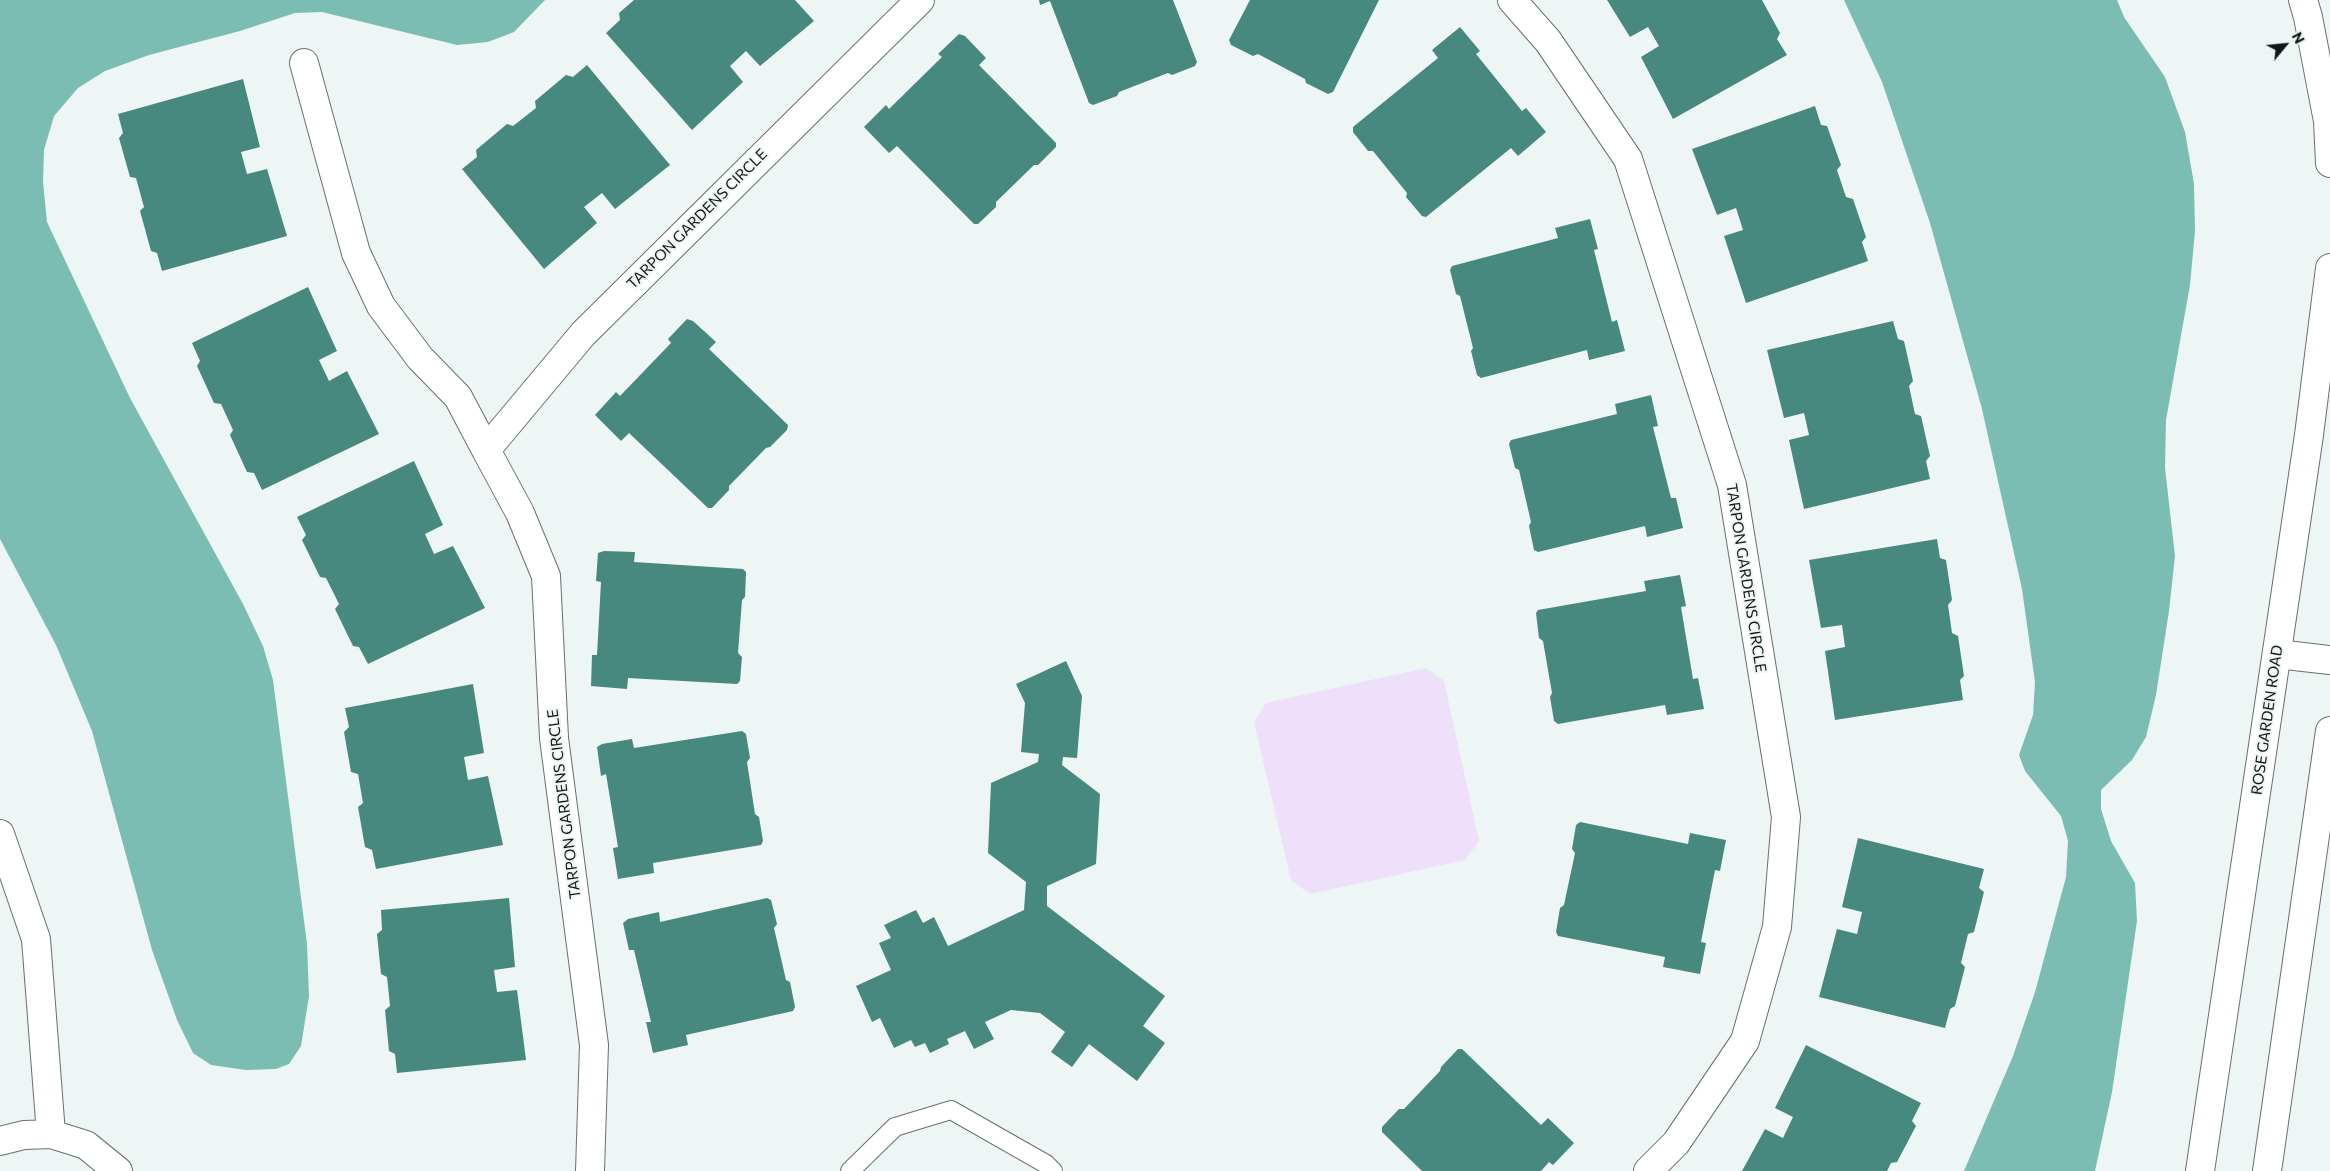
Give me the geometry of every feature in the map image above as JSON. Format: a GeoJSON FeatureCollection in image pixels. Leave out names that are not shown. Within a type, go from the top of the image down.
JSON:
{"type":"FeatureCollection","features":[{"type":"Feature","properties":{"kind":"street","name":"TARPON GARDENS CIRCLE"},"geometry":{"type":"LineString","coordinates":[[486,450],[583,334],[920,0]]}},
{"type":"Feature","properties":{"kind":"street","name":"TARPON GARDENS CIRCLE"},"geometry":{"type":"LineString","coordinates":[[1512,0],[1548,41],[1628,159],[1732,485],[1786,818],[1776,927],[1745,1041],[1676,1143],[1648,1171]]}},
{"type":"Feature","properties":{"kind":"street"},"geometry":{"type":"LineString","coordinates":[[2303,0],[2328,121],[2330,163]]}},
{"type":"Feature","properties":{"kind":"street","name":"TARPON GARDENS CIRCLE"},"geometry":{"type":"LineString","coordinates":[[304,63],[356,253],[381,306],[420,358],[458,397],[520,513],[546,576],[554,738],[594,1045],[590,1171]]}},
{"type":"Feature","properties":{"kind":"street","name":"ROSE GARDEN ROAD"},"geometry":{"type":"LineString","coordinates":[[2200,1171],[2309,434],[2330,268]]}},
{"type":"Feature","properties":{"kind":"street"},"geometry":{"type":"LineString","coordinates":[[2277,654],[2330,660]]}},
{"type":"Feature","properties":{"kind":"street"},"geometry":{"type":"LineString","coordinates":[[2267,1171],[2330,730]]}},
{"type":"Feature","properties":{"kind":"street"},"geometry":{"type":"LineString","coordinates":[[0,888],[3,843]]}},
{"type":"Feature","properties":{"kind":"street"},"geometry":{"type":"LineString","coordinates":[[3,843],[36,938],[51,1134]]}},
{"type":"Feature","properties":{"kind":"street"},"geometry":{"type":"LineString","coordinates":[[0,1141],[24,1135],[51,1134],[86,1145],[118,1171]]}},
{"type":"Feature","properties":{"kind":"lane"},"geometry":{"type":"LineString","coordinates":[[850,1171],[895,1128],[951,1110],[1046,1164],[1053,1171]]}},
{"type":"Feature","properties":{"kind":"shaded area"},"geometry":{"type":"Polygon","coordinates":[[[0,0],[545,0],[514,32],[488,42],[457,45],[322,12],[295,13],[240,31],[149,55],[105,71],[78,88],[54,116],[44,150],[43,182],[47,222],[130,398],[243,604],[263,646],[273,680],[307,944],[309,996],[301,1046],[289,1064],[276,1069],[246,1070],[211,1065],[193,1053],[177,1020],[152,950],[92,731],[56,645],[0,539],[0,0]]]}},
{"type":"Feature","properties":{"kind":"shaded area"},"geometry":{"type":"Polygon","coordinates":[[[1844,0],[2117,0],[2124,17],[2165,77],[2185,132],[2194,184],[2195,231],[2190,285],[2166,420],[2165,468],[2175,556],[2169,611],[2156,695],[2146,737],[2132,760],[2101,790],[2101,809],[2111,841],[2135,883],[2137,921],[2112,1092],[2095,1171],[1964,1171],[2013,1056],[2035,992],[2066,877],[2068,841],[2061,816],[2025,771],[2019,755],[2033,715],[2035,682],[2022,589],[1982,409],[1930,223],[1882,82],[1844,0]]]}},
{"type":"Feature","properties":{"kind":"shaded area"},"geometry":{"type":"Polygon","coordinates":[[[1426,668],[1444,681],[1479,841],[1465,860],[1310,894],[1291,880],[1254,722],[1266,703],[1426,668]]]}},
{"type":"Feature","properties":{"kind":"building"},"geometry":{"type":"Polygon","coordinates":[[[634,0],[795,0],[814,21],[760,66],[746,51],[730,66],[743,82],[692,130],[606,33],[620,20],[619,13],[634,0]]]}},
{"type":"Feature","properties":{"kind":"building"},"geometry":{"type":"Polygon","coordinates":[[[1039,0],[1173,0],[1197,62],[1195,66],[1172,75],[1168,73],[1119,92],[1117,96],[1093,105],[1089,103],[1050,1],[1040,5],[1039,0]]]}},
{"type":"Feature","properties":{"kind":"building"},"geometry":{"type":"Polygon","coordinates":[[[1250,0],[1379,0],[1333,92],[1328,94],[1306,83],[1305,79],[1258,54],[1253,56],[1231,45],[1229,40],[1250,0]]]}},
{"type":"Feature","properties":{"kind":"building"},"geometry":{"type":"Polygon","coordinates":[[[1607,0],[1762,0],[1780,33],[1777,39],[1787,55],[1673,119],[1641,57],[1659,46],[1648,27],[1630,37],[1607,0]]]}},
{"type":"Feature","properties":{"kind":"building"},"geometry":{"type":"Polygon","coordinates":[[[1460,27],[1480,51],[1476,54],[1522,111],[1526,108],[1546,132],[1518,156],[1511,148],[1426,217],[1422,216],[1406,197],[1407,193],[1373,151],[1368,151],[1353,132],[1353,127],[1438,58],[1432,50],[1460,27]]]}},
{"type":"Feature","properties":{"kind":"building"},"geometry":{"type":"Polygon","coordinates":[[[959,34],[965,36],[986,58],[979,65],[1056,143],[1056,147],[1038,165],[1034,165],[996,202],[996,207],[978,224],[974,224],[897,146],[889,153],[864,127],[886,105],[889,109],[942,57],[938,54],[959,34]]]}},
{"type":"Feature","properties":{"kind":"building"},"geometry":{"type":"Polygon","coordinates":[[[587,65],[670,165],[615,209],[602,193],[584,207],[597,223],[544,269],[462,169],[477,157],[476,150],[507,124],[513,126],[536,108],[535,101],[566,75],[573,77],[587,65]]]}},
{"type":"Feature","properties":{"kind":"building"},"geometry":{"type":"Polygon","coordinates":[[[243,79],[260,147],[241,152],[247,174],[267,169],[287,236],[162,271],[157,253],[151,251],[140,211],[144,207],[136,178],[130,177],[119,138],[123,133],[118,114],[243,79]]]}},
{"type":"Feature","properties":{"kind":"building"},"geometry":{"type":"Polygon","coordinates":[[[1815,106],[1821,125],[1827,126],[1841,165],[1837,170],[1846,197],[1853,199],[1866,237],[1862,242],[1868,261],[1746,303],[1724,236],[1743,230],[1736,208],[1717,215],[1692,149],[1815,106]]]}},
{"type":"Feature","properties":{"kind":"building"},"geometry":{"type":"Polygon","coordinates":[[[1590,219],[1598,249],[1594,250],[1612,322],[1617,320],[1625,351],[1589,360],[1587,350],[1481,378],[1477,375],[1471,351],[1473,348],[1460,296],[1456,294],[1450,270],[1452,266],[1558,238],[1555,228],[1590,219]]]}},
{"type":"Feature","properties":{"kind":"building"},"geometry":{"type":"Polygon","coordinates":[[[308,287],[337,351],[319,360],[329,381],[347,371],[379,434],[262,490],[254,473],[247,472],[230,435],[233,430],[221,404],[214,403],[197,366],[200,361],[192,343],[308,287]]]}},
{"type":"Feature","properties":{"kind":"building"},"geometry":{"type":"Polygon","coordinates":[[[687,319],[693,321],[716,342],[709,349],[788,425],[787,430],[770,447],[766,448],[729,486],[729,490],[712,508],[708,508],[629,433],[621,441],[595,415],[616,392],[620,396],[671,343],[668,339],[687,319]]]}},
{"type":"Feature","properties":{"kind":"building"},"geometry":{"type":"Polygon","coordinates":[[[1893,321],[1898,339],[1904,341],[1913,381],[1909,386],[1915,414],[1921,416],[1930,456],[1926,461],[1930,479],[1804,509],[1789,440],[1809,435],[1804,413],[1784,418],[1767,350],[1893,321]]]}},
{"type":"Feature","properties":{"kind":"building"},"geometry":{"type":"Polygon","coordinates":[[[1651,395],[1658,426],[1653,427],[1671,498],[1676,498],[1683,528],[1647,537],[1645,526],[1538,552],[1534,550],[1529,526],[1531,522],[1519,470],[1515,468],[1509,444],[1511,440],[1617,414],[1615,404],[1651,395]]]}},
{"type":"Feature","properties":{"kind":"building"},"geometry":{"type":"Polygon","coordinates":[[[414,461],[443,525],[425,534],[434,554],[453,546],[485,608],[368,664],[359,647],[353,646],[335,609],[339,604],[326,578],[320,577],[302,540],[306,535],[297,517],[414,461]]]}},
{"type":"Feature","properties":{"kind":"building"},"geometry":{"type":"Polygon","coordinates":[[[1937,539],[1940,558],[1946,560],[1952,600],[1948,605],[1952,633],[1958,636],[1964,676],[1960,680],[1963,700],[1835,720],[1825,651],[1845,647],[1842,625],[1821,628],[1809,560],[1937,539]]]}},
{"type":"Feature","properties":{"kind":"building"},"geometry":{"type":"Polygon","coordinates":[[[604,551],[635,552],[634,562],[743,569],[746,572],[738,653],[742,657],[740,681],[737,684],[628,678],[627,689],[591,686],[592,655],[597,655],[601,582],[596,581],[598,553],[604,551]]]}},
{"type":"Feature","properties":{"kind":"building"},"geometry":{"type":"Polygon","coordinates":[[[1680,575],[1686,606],[1681,607],[1693,679],[1698,678],[1704,709],[1667,715],[1665,705],[1558,724],[1554,721],[1550,697],[1552,693],[1543,641],[1539,638],[1536,613],[1538,610],[1646,591],[1644,581],[1680,575]]]}},
{"type":"Feature","properties":{"kind":"building"},"geometry":{"type":"Polygon","coordinates":[[[1066,661],[1082,696],[1077,758],[1063,757],[1062,765],[1100,794],[1096,864],[1047,886],[1047,906],[1165,996],[1143,1026],[1165,1043],[1137,1081],[1089,1044],[1072,1067],[1051,1052],[1065,1032],[1040,1013],[1011,1010],[985,1022],[994,1039],[974,1049],[965,1031],[947,1039],[949,1044],[930,1053],[925,1043],[915,1047],[911,1040],[894,1048],[880,1018],[872,1022],[856,986],[891,970],[879,943],[891,938],[884,925],[916,910],[923,923],[934,917],[948,946],[1024,910],[1026,882],[988,853],[991,783],[1038,762],[1039,754],[1021,752],[1025,703],[1016,684],[1066,661]]]}},
{"type":"Feature","properties":{"kind":"building"},"geometry":{"type":"Polygon","coordinates":[[[473,684],[484,753],[464,757],[468,780],[488,776],[503,845],[376,869],[372,850],[365,847],[358,807],[363,803],[358,774],[351,772],[344,732],[349,727],[345,708],[473,684]]]}},
{"type":"Feature","properties":{"kind":"building"},"geometry":{"type":"Polygon","coordinates":[[[742,731],[746,734],[750,758],[747,762],[755,814],[759,817],[763,841],[761,845],[653,863],[654,873],[618,879],[613,848],[618,847],[606,774],[601,776],[597,747],[602,744],[632,739],[634,748],[742,731]]]}},
{"type":"Feature","properties":{"kind":"building"},"geometry":{"type":"Polygon","coordinates":[[[1580,822],[1688,844],[1690,833],[1726,840],[1720,871],[1715,870],[1701,942],[1706,943],[1700,974],[1663,967],[1665,957],[1558,936],[1556,932],[1560,908],[1564,905],[1575,853],[1572,849],[1576,825],[1580,822]]]}},
{"type":"Feature","properties":{"kind":"building"},"geometry":{"type":"Polygon","coordinates":[[[1858,838],[1984,869],[1979,888],[1984,892],[1974,932],[1968,934],[1961,963],[1965,967],[1955,1006],[1950,1009],[1945,1028],[1819,997],[1837,929],[1857,934],[1862,912],[1842,907],[1858,838]]]}},
{"type":"Feature","properties":{"kind":"building"},"geometry":{"type":"Polygon","coordinates":[[[509,898],[515,967],[494,970],[497,992],[517,990],[526,1060],[397,1073],[395,1054],[389,1051],[385,1010],[390,1006],[387,977],[381,974],[377,934],[382,930],[381,910],[509,898]]]}},
{"type":"Feature","properties":{"kind":"building"},"geometry":{"type":"Polygon","coordinates":[[[767,898],[771,900],[777,924],[774,928],[786,980],[790,982],[795,1007],[793,1011],[686,1035],[688,1045],[653,1053],[646,1022],[651,1022],[634,950],[629,950],[623,923],[628,919],[659,912],[660,922],[767,898]]]}},
{"type":"Feature","properties":{"kind":"building"},"geometry":{"type":"Polygon","coordinates":[[[1806,1045],[1921,1103],[1912,1121],[1916,1126],[1897,1162],[1891,1163],[1887,1171],[1742,1171],[1765,1129],[1783,1138],[1793,1117],[1775,1108],[1806,1045]]]}},
{"type":"Feature","properties":{"kind":"building"},"geometry":{"type":"Polygon","coordinates":[[[1458,1049],[1462,1049],[1541,1125],[1548,1118],[1574,1143],[1553,1165],[1549,1162],[1541,1171],[1422,1171],[1382,1132],[1382,1127],[1399,1109],[1404,1109],[1458,1049]]]}}]}
